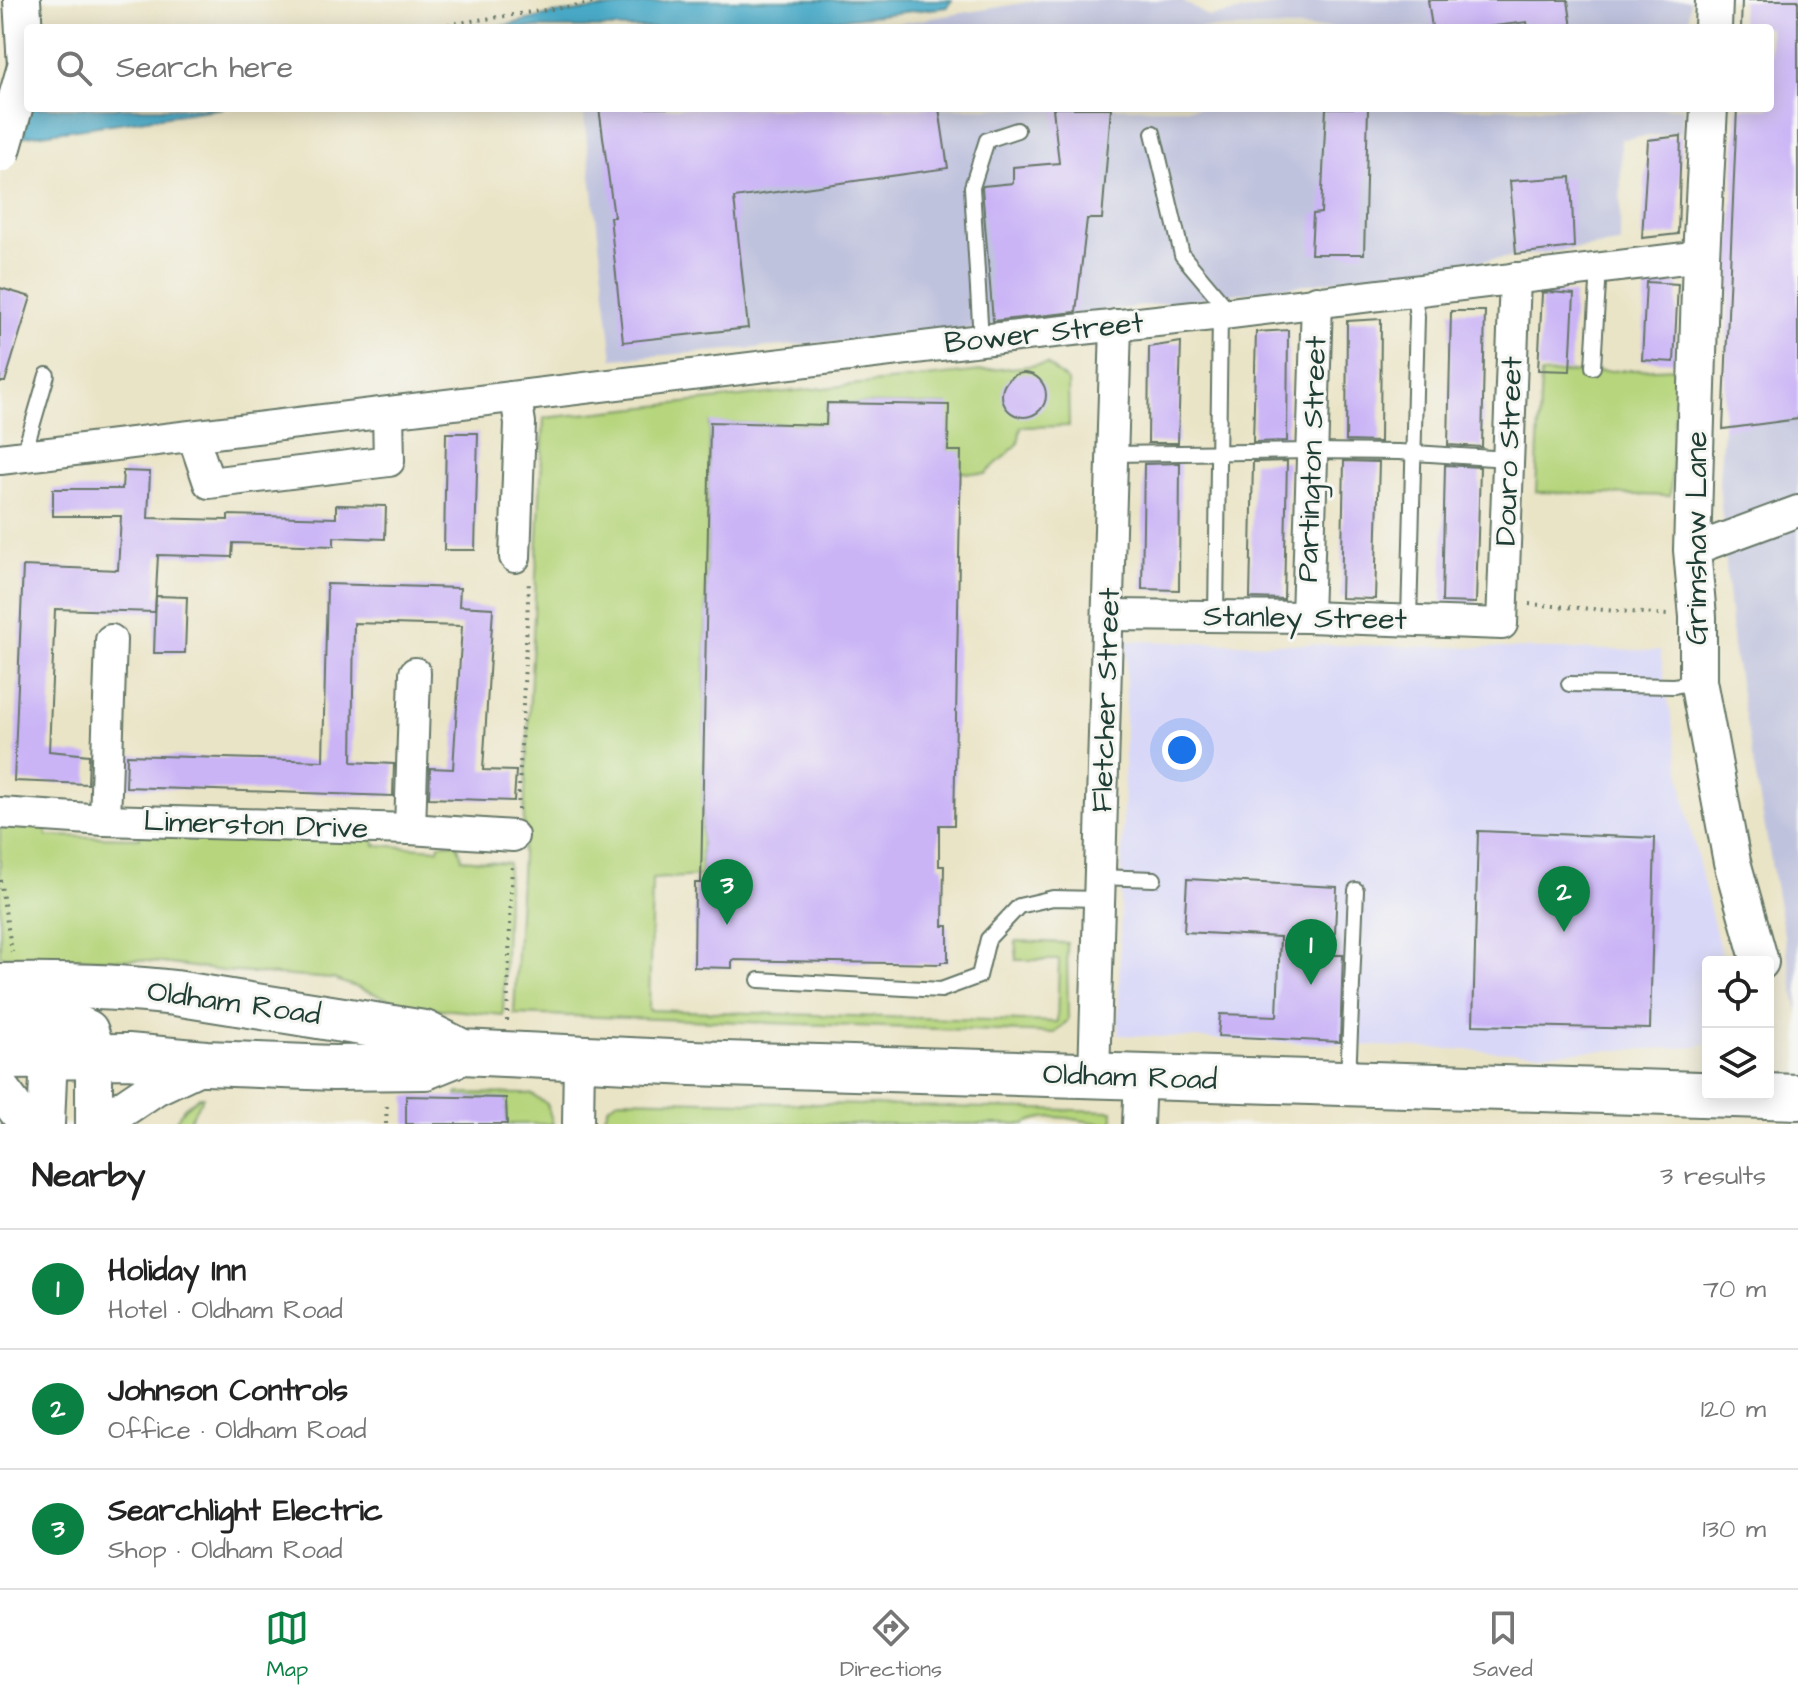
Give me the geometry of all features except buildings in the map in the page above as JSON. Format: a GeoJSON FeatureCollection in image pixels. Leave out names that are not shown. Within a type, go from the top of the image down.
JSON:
{"type":"FeatureCollection","features":[{"type":"Feature","properties":{"kind":"highway","name":"Oldham Road"},"geometry":{"type":"LineString","coordinates":[[6,974],[50,1019],[94,1055],[333,1068],[425,1067],[462,1052]]}},
{"type":"Feature","properties":{"kind":"highway","name":"Oldham Road"},"geometry":{"type":"LineString","coordinates":[[0,1057],[50,1019],[136,988],[385,1025],[424,1033],[462,1052],[1348,1084],[1769,1103]]}},
{"type":"Feature","properties":{"kind":"highway"},"geometry":{"type":"LineString","coordinates":[[0,1020],[50,1019]]}},
{"type":"Feature","properties":{"kind":"street"},"geometry":{"type":"LineString","coordinates":[[22,0],[24,33]]}},
{"type":"Feature","properties":{"kind":"street"},"geometry":{"type":"LineString","coordinates":[[1713,24],[1714,0]]}},
{"type":"Feature","properties":{"kind":"street"},"geometry":{"type":"LineString","coordinates":[[0,156],[24,73]]}},
{"type":"Feature","properties":{"kind":"street","name":"Grimshaw Lane"},"geometry":{"type":"LineString","coordinates":[[1709,112],[1692,550],[1698,617],[1698,681],[1732,862],[1758,956]]}},
{"type":"Feature","properties":{"kind":"street","name":"Bower Street"},"geometry":{"type":"LineString","coordinates":[[0,459],[1701,256]]}},
{"type":"Feature","properties":{"kind":"street","name":"Douro Street"},"geometry":{"type":"LineString","coordinates":[[1502,613],[1515,278]]}},
{"type":"Feature","properties":{"kind":"street","name":"Partington Street"},"geometry":{"type":"LineString","coordinates":[[1307,617],[1317,301]]}},
{"type":"Feature","properties":{"kind":"street","name":"Fletcher Street"},"geometry":{"type":"LineString","coordinates":[[1094,1075],[1116,325]]}},
{"type":"Feature","properties":{"kind":"street"},"geometry":{"type":"LineString","coordinates":[[515,557],[520,423],[516,398]]}},
{"type":"Feature","properties":{"kind":"street"},"geometry":{"type":"LineString","coordinates":[[193,436],[209,483],[389,461],[388,413]]}},
{"type":"Feature","properties":{"kind":"street"},"geometry":{"type":"LineString","coordinates":[[1692,550],[1798,511]]}},
{"type":"Feature","properties":{"kind":"street","name":"Stanley Street"},"geometry":{"type":"LineString","coordinates":[[1109,615],[1409,620],[1502,613]]}},
{"type":"Feature","properties":{"kind":"street"},"geometry":{"type":"LineString","coordinates":[[105,820],[111,640]]}},
{"type":"Feature","properties":{"kind":"street"},"geometry":{"type":"LineString","coordinates":[[410,829],[415,673]]}},
{"type":"Feature","properties":{"kind":"street","name":"Limerston Drive"},"geometry":{"type":"LineString","coordinates":[[0,813],[513,836]]}},
{"type":"Feature","properties":{"kind":"street"},"geometry":{"type":"LineString","coordinates":[[46,1124],[50,1019]]}},
{"type":"Feature","properties":{"kind":"street"},"geometry":{"type":"LineString","coordinates":[[94,1055],[94,1124]]}},
{"type":"Feature","properties":{"kind":"street"},"geometry":{"type":"LineString","coordinates":[[578,1124],[579,1058]]}},
{"type":"Feature","properties":{"kind":"street"},"geometry":{"type":"LineString","coordinates":[[100,1124],[155,1087],[206,1063]]}},
{"type":"Feature","properties":{"kind":"street"},"geometry":{"type":"LineString","coordinates":[[1138,1124],[1140,1077]]}},
{"type":"Feature","properties":{"kind":"street"},"geometry":{"type":"LineString","coordinates":[[0,1088],[27,1124]]}},
{"type":"Feature","properties":{"kind":"lane"},"geometry":{"type":"LineString","coordinates":[[981,340],[972,187],[987,140],[1017,130]]}},
{"type":"Feature","properties":{"kind":"lane"},"geometry":{"type":"LineString","coordinates":[[1153,133],[1182,255],[1225,313],[1218,452],[1216,616]]}},
{"type":"Feature","properties":{"kind":"lane"},"geometry":{"type":"LineString","coordinates":[[1593,367],[1598,284],[1594,269]]}},
{"type":"Feature","properties":{"kind":"lane"},"geometry":{"type":"LineString","coordinates":[[1409,620],[1417,316],[1413,290]]}},
{"type":"Feature","properties":{"kind":"lane"},"geometry":{"type":"LineString","coordinates":[[30,455],[28,440],[47,375]]}},
{"type":"Feature","properties":{"kind":"lane"},"geometry":{"type":"LineString","coordinates":[[1113,454],[1312,451],[1508,459]]}},
{"type":"Feature","properties":{"kind":"lane"},"geometry":{"type":"LineString","coordinates":[[1569,684],[1674,686],[1698,681]]}},
{"type":"Feature","properties":{"kind":"lane"},"geometry":{"type":"LineString","coordinates":[[759,980],[941,990],[979,976],[988,939],[1019,906],[1154,879]]}},
{"type":"Feature","properties":{"kind":"lane"},"geometry":{"type":"LineString","coordinates":[[1348,1084],[1356,890]]}},
{"type":"Feature","properties":{"kind":"path"},"geometry":{"type":"LineString","coordinates":[[451,24],[614,0]]}},
{"type":"Feature","properties":{"kind":"path"},"geometry":{"type":"LineString","coordinates":[[507,1023],[513,836],[518,817],[529,578],[515,557]]}},
{"type":"Feature","properties":{"kind":"path"},"geometry":{"type":"LineString","coordinates":[[1502,613],[1698,617]]}},
{"type":"Feature","properties":{"kind":"path"},"geometry":{"type":"LineString","coordinates":[[0,880],[6,974]]}},
{"type":"Feature","properties":{"kind":"path"},"geometry":{"type":"LineString","coordinates":[[386,1124],[387,1088]]}},
{"type":"Feature","properties":{"kind":"shaded area"},"geometry":{"type":"Polygon","coordinates":[[[1041,0],[1181,0],[1209,17],[1307,0],[1690,0],[1688,24],[896,24],[1041,0]]]}},
{"type":"Feature","properties":{"kind":"shaded area"},"geometry":{"type":"Polygon","coordinates":[[[1798,0],[1798,1014],[1733,648],[1719,481],[1723,429],[1769,112],[1774,112],[1774,24],[1798,0]]]}},
{"type":"Feature","properties":{"kind":"shaded area"},"geometry":{"type":"Polygon","coordinates":[[[583,112],[1683,112],[1681,133],[1621,139],[1620,243],[914,336],[613,359],[583,112]]]}},
{"type":"Feature","properties":{"kind":"shaded area"},"geometry":{"type":"Polygon","coordinates":[[[1127,641],[1660,651],[1689,823],[1722,956],[1702,956],[1702,1044],[1537,1053],[1118,1035],[1127,641]]]}},
{"type":"Feature","properties":{"kind":"green space"},"geometry":{"type":"Polygon","coordinates":[[[1047,364],[1068,382],[1069,426],[1021,427],[1018,444],[985,474],[960,472],[948,451],[948,405],[827,403],[826,425],[710,423],[701,876],[652,879],[649,1010],[1057,1022],[1059,960],[1016,960],[1016,941],[1067,943],[1068,1020],[1055,1033],[514,1014],[544,418],[1047,364]]]}},
{"type":"Feature","properties":{"kind":"green space"},"geometry":{"type":"Polygon","coordinates":[[[1677,368],[1670,496],[1536,492],[1541,374],[1677,368]]]}},
{"type":"Feature","properties":{"kind":"green space"},"geometry":{"type":"Polygon","coordinates":[[[0,824],[46,827],[47,836],[140,838],[140,830],[374,838],[375,845],[438,849],[439,844],[457,843],[462,859],[508,863],[503,1015],[410,1006],[333,979],[223,971],[140,960],[0,956],[0,824]]]}},
{"type":"Feature","properties":{"kind":"green space"},"geometry":{"type":"Polygon","coordinates":[[[457,1093],[531,1094],[547,1104],[553,1124],[507,1124],[506,1099],[458,1097],[457,1093]]]}},
{"type":"Feature","properties":{"kind":"green space"},"geometry":{"type":"Polygon","coordinates":[[[203,1097],[187,1124],[174,1124],[184,1108],[203,1097]]]}},
{"type":"Feature","properties":{"kind":"green space"},"geometry":{"type":"Polygon","coordinates":[[[620,1099],[1113,1111],[1113,1124],[1057,1117],[1025,1124],[699,1124],[603,1120],[609,1106],[620,1099]]]}},
{"type":"Feature","properties":{"kind":"water"},"geometry":{"type":"Polygon","coordinates":[[[678,0],[952,0],[947,7],[802,24],[512,24],[553,14],[678,0]]]}},
{"type":"Feature","properties":{"kind":"water"},"geometry":{"type":"Polygon","coordinates":[[[24,112],[195,112],[0,140],[24,112]]]}},
{"type":"Feature","properties":{"kind":"place","name":"Searchlight Electric"},"geometry":{"type":"Point","coordinates":[727,925]}},
{"type":"Feature","properties":{"kind":"place","name":"Johnson Controls"},"geometry":{"type":"Point","coordinates":[1564,932]}},
{"type":"Feature","properties":{"kind":"place","name":"Holiday Inn"},"geometry":{"type":"Point","coordinates":[1311,985]}}]}
